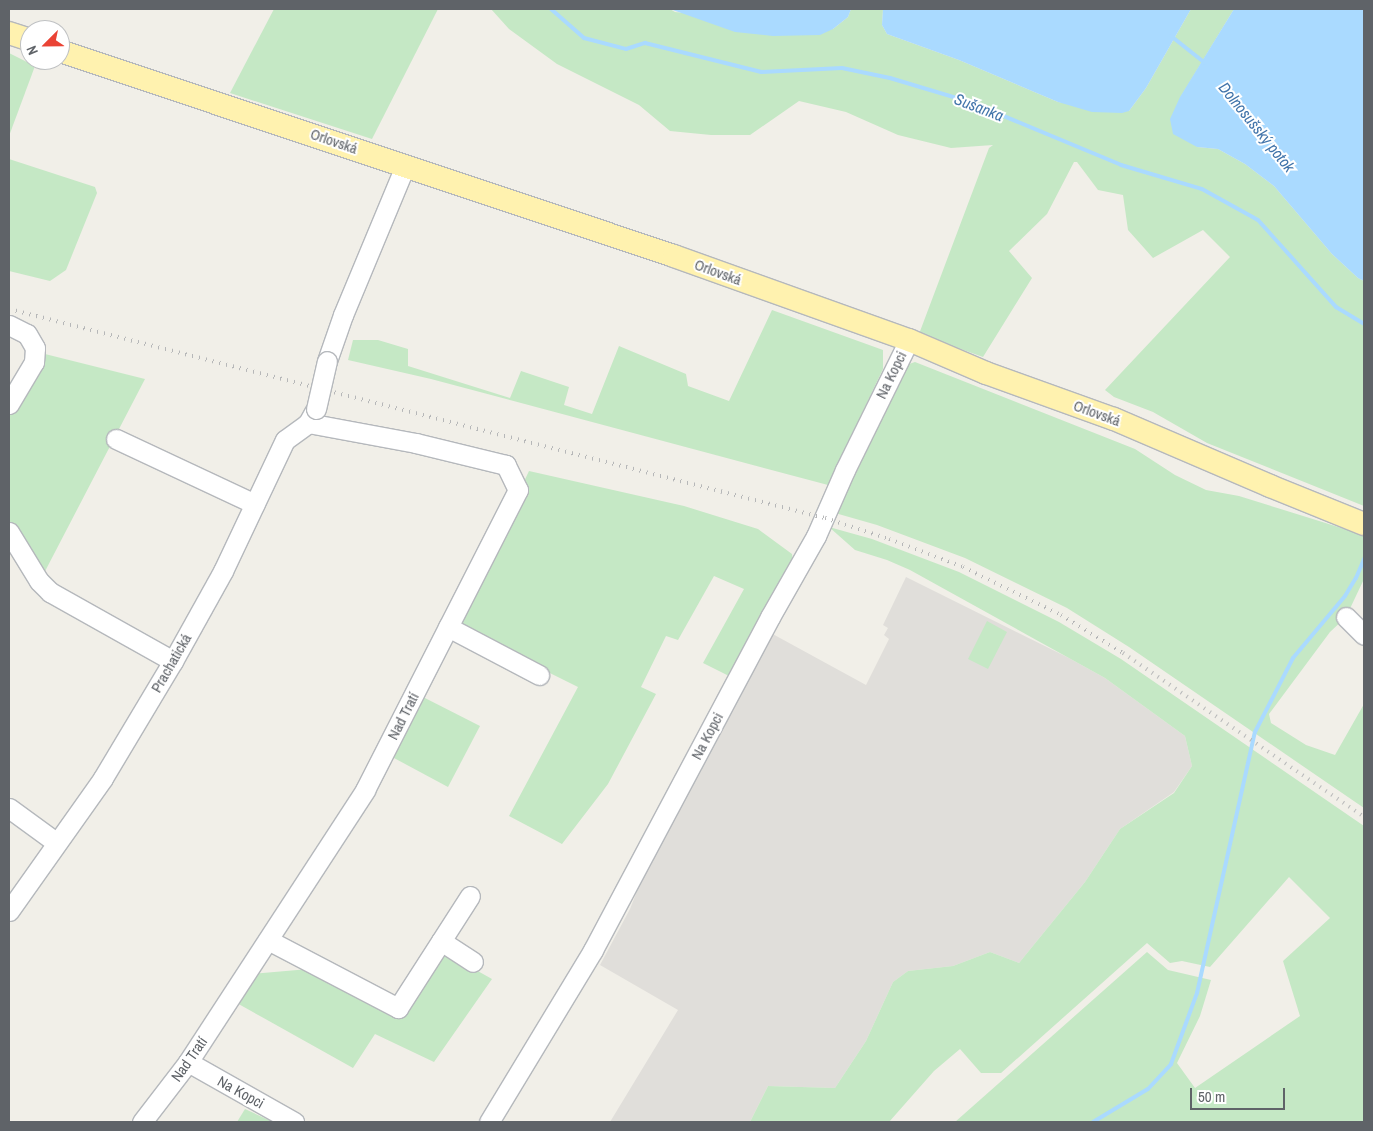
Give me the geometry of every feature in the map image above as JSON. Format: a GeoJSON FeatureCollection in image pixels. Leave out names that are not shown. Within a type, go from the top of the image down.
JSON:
{"type":"FeatureCollection","features":[{"type":"Feature","properties":{"kind":"main road","name":"Orlovská"},"geometry":{"type":"LineString","coordinates":[[70,54],[674,256],[909,340],[986,373],[1114,419],[1270,486],[1364,523]]}},
{"type":"Feature","properties":{"kind":"street"},"geometry":{"type":"LineString","coordinates":[[312,416],[327,361],[343,315],[405,166]]}},
{"type":"Feature","properties":{"kind":"street"},"geometry":{"type":"LineString","coordinates":[[9,325],[27,334],[35,348],[34,362],[9,404]]}},
{"type":"Feature","properties":{"kind":"street","name":"Na Kopci"},"geometry":{"type":"LineString","coordinates":[[489,1122],[593,950],[770,617],[816,536],[845,470],[909,340]]}},
{"type":"Feature","properties":{"kind":"street","name":"Prachatická"},"geometry":{"type":"LineString","coordinates":[[9,911],[103,778],[173,661],[223,571],[285,440],[312,416]]}},
{"type":"Feature","properties":{"kind":"street","name":"Nad Tratí"},"geometry":{"type":"LineString","coordinates":[[142,1122],[188,1062],[365,790],[518,490],[506,465],[312,416]]}},
{"type":"Feature","properties":{"kind":"street"},"geometry":{"type":"LineString","coordinates":[[116,439],[255,504]]}},
{"type":"Feature","properties":{"kind":"street"},"geometry":{"type":"LineString","coordinates":[[9,532],[39,581],[50,592],[173,661]]}},
{"type":"Feature","properties":{"kind":"street"},"geometry":{"type":"LineString","coordinates":[[1346,617],[1364,635]]}},
{"type":"Feature","properties":{"kind":"street"},"geometry":{"type":"LineString","coordinates":[[448,627],[539,675]]}},
{"type":"Feature","properties":{"kind":"street"},"geometry":{"type":"LineString","coordinates":[[9,808],[57,843]]}},
{"type":"Feature","properties":{"kind":"street"},"geometry":{"type":"LineString","coordinates":[[268,940],[398,1008],[470,896]]}},
{"type":"Feature","properties":{"kind":"street"},"geometry":{"type":"LineString","coordinates":[[441,941],[473,962]]}},
{"type":"Feature","properties":{"kind":"street","name":"Na Kopci"},"geometry":{"type":"LineString","coordinates":[[188,1062],[294,1122]]}},
{"type":"Feature","properties":{"kind":"shaded area"},"geometry":{"type":"Polygon","coordinates":[[[906,577],[1067,657],[1105,678],[1185,736],[1192,766],[1174,792],[1120,829],[1085,882],[1019,963],[990,952],[953,966],[908,971],[893,982],[866,1041],[835,1088],[768,1086],[750,1122],[610,1122],[678,1010],[600,965],[630,909],[657,840],[769,632],[866,685],[889,639],[884,635],[888,628],[883,625],[906,577]]]}},
{"type":"Feature","properties":{"kind":"green space"},"geometry":{"type":"Polygon","coordinates":[[[274,9],[438,9],[372,139],[230,93],[274,9]]]}},
{"type":"Feature","properties":{"kind":"green space"},"geometry":{"type":"Polygon","coordinates":[[[491,9],[670,9],[675,12],[833,29],[848,17],[851,9],[883,9],[882,25],[887,34],[959,60],[1058,102],[1129,111],[1146,88],[1191,9],[1234,9],[1180,98],[1197,147],[1218,149],[1245,164],[1274,186],[1332,254],[1358,278],[1364,281],[1364,506],[1207,443],[1153,412],[1114,397],[1105,390],[1230,257],[1203,230],[1153,258],[1128,230],[1123,195],[1098,190],[1077,162],[1074,162],[1047,214],[1009,251],[1032,278],[983,357],[919,334],[989,148],[993,145],[951,148],[898,135],[846,112],[799,101],[750,135],[711,135],[670,131],[639,105],[557,64],[509,29],[491,9]]]}},
{"type":"Feature","properties":{"kind":"green space"},"geometry":{"type":"Polygon","coordinates":[[[9,53],[20,58],[20,70],[34,70],[9,136],[9,53]]]}},
{"type":"Feature","properties":{"kind":"green space"},"geometry":{"type":"Polygon","coordinates":[[[9,159],[95,187],[97,193],[66,270],[50,281],[9,271],[9,159]]]}},
{"type":"Feature","properties":{"kind":"green space"},"geometry":{"type":"Polygon","coordinates":[[[772,310],[883,350],[883,369],[828,485],[431,379],[348,360],[353,340],[378,340],[408,349],[408,366],[510,398],[521,371],[569,387],[564,405],[592,414],[619,346],[686,374],[688,386],[729,401],[772,310]]]}},
{"type":"Feature","properties":{"kind":"green space"},"geometry":{"type":"Polygon","coordinates":[[[41,353],[145,379],[41,579],[9,523],[9,415],[38,373],[41,353]]]}},
{"type":"Feature","properties":{"kind":"green space"},"geometry":{"type":"Polygon","coordinates":[[[915,362],[1135,449],[1175,475],[1206,490],[1239,496],[1364,535],[1364,579],[1346,617],[1330,632],[1269,714],[1271,723],[1306,745],[1335,755],[1364,704],[1364,808],[1129,647],[1067,608],[965,558],[877,525],[835,513],[899,372],[915,362]]]}},
{"type":"Feature","properties":{"kind":"green space"},"geometry":{"type":"Polygon","coordinates":[[[529,471],[684,506],[758,529],[792,554],[793,562],[731,677],[703,663],[744,589],[714,576],[678,640],[666,636],[641,687],[656,694],[608,784],[562,844],[509,816],[578,687],[455,626],[529,471]]]}},
{"type":"Feature","properties":{"kind":"green space"},"geometry":{"type":"Polygon","coordinates":[[[829,527],[872,539],[959,572],[1059,622],[1121,659],[1364,826],[1364,1122],[955,1122],[1147,952],[1168,970],[1211,980],[1200,1016],[1177,1063],[1195,1088],[1300,1016],[1283,961],[1330,918],[1289,877],[1210,967],[1182,961],[1170,963],[1147,943],[1001,1073],[981,1073],[960,1049],[934,1071],[889,1122],[750,1122],[768,1086],[835,1088],[866,1041],[893,982],[908,971],[953,966],[990,952],[1019,963],[1085,882],[1120,829],[1174,793],[1192,766],[1185,736],[1105,678],[910,570],[887,560],[855,550],[829,527]]]}},
{"type":"Feature","properties":{"kind":"green space"},"geometry":{"type":"Polygon","coordinates":[[[987,621],[1007,632],[988,669],[968,659],[987,621]]]}},
{"type":"Feature","properties":{"kind":"green space"},"geometry":{"type":"Polygon","coordinates":[[[421,696],[480,726],[448,787],[394,758],[391,750],[421,696]]]}},
{"type":"Feature","properties":{"kind":"green space"},"geometry":{"type":"Polygon","coordinates":[[[440,954],[449,955],[492,979],[434,1062],[375,1034],[353,1068],[235,1002],[251,974],[309,969],[398,1016],[440,954]]]}},
{"type":"Feature","properties":{"kind":"green space"},"geometry":{"type":"Polygon","coordinates":[[[245,1109],[273,1122],[237,1122],[245,1109]]]}},
{"type":"Feature","properties":{"kind":"water"},"geometry":{"type":"Polygon","coordinates":[[[670,9],[851,9],[848,17],[833,29],[820,35],[773,36],[735,32],[670,9]]]}},
{"type":"Feature","properties":{"kind":"water"},"geometry":{"type":"Polygon","coordinates":[[[883,9],[1191,9],[1146,88],[1129,111],[1122,113],[1092,112],[1058,102],[959,60],[887,34],[882,25],[883,9]]]}},
{"type":"Feature","properties":{"kind":"water"},"geometry":{"type":"Polygon","coordinates":[[[1234,9],[1364,9],[1364,281],[1358,278],[1332,254],[1274,186],[1245,164],[1218,149],[1197,147],[1173,134],[1170,119],[1180,97],[1234,9]]]}},
{"type":"Feature","properties":{"kind":"waterway","name":"Sušanka"},"geometry":{"type":"LineString","coordinates":[[551,9],[584,38],[626,49],[645,43],[761,72],[842,68],[890,78],[970,102],[1121,165],[1202,189],[1258,220],[1336,307],[1364,324]]}},
{"type":"Feature","properties":{"kind":"waterway","name":"Dolnosušský potok"},"geometry":{"type":"LineString","coordinates":[[1171,36],[1205,63]]}},
{"type":"Feature","properties":{"kind":"waterway"},"geometry":{"type":"LineString","coordinates":[[1093,1122],[1148,1089],[1171,1064],[1197,993],[1255,732],[1293,658],[1345,596],[1356,578],[1364,559]]}},
{"type":"Feature","properties":{"kind":"railway"},"geometry":{"type":"LineString","coordinates":[[9,309],[825,518],[889,539],[963,567],[1061,615],[1123,653],[1364,817]]}}]}
